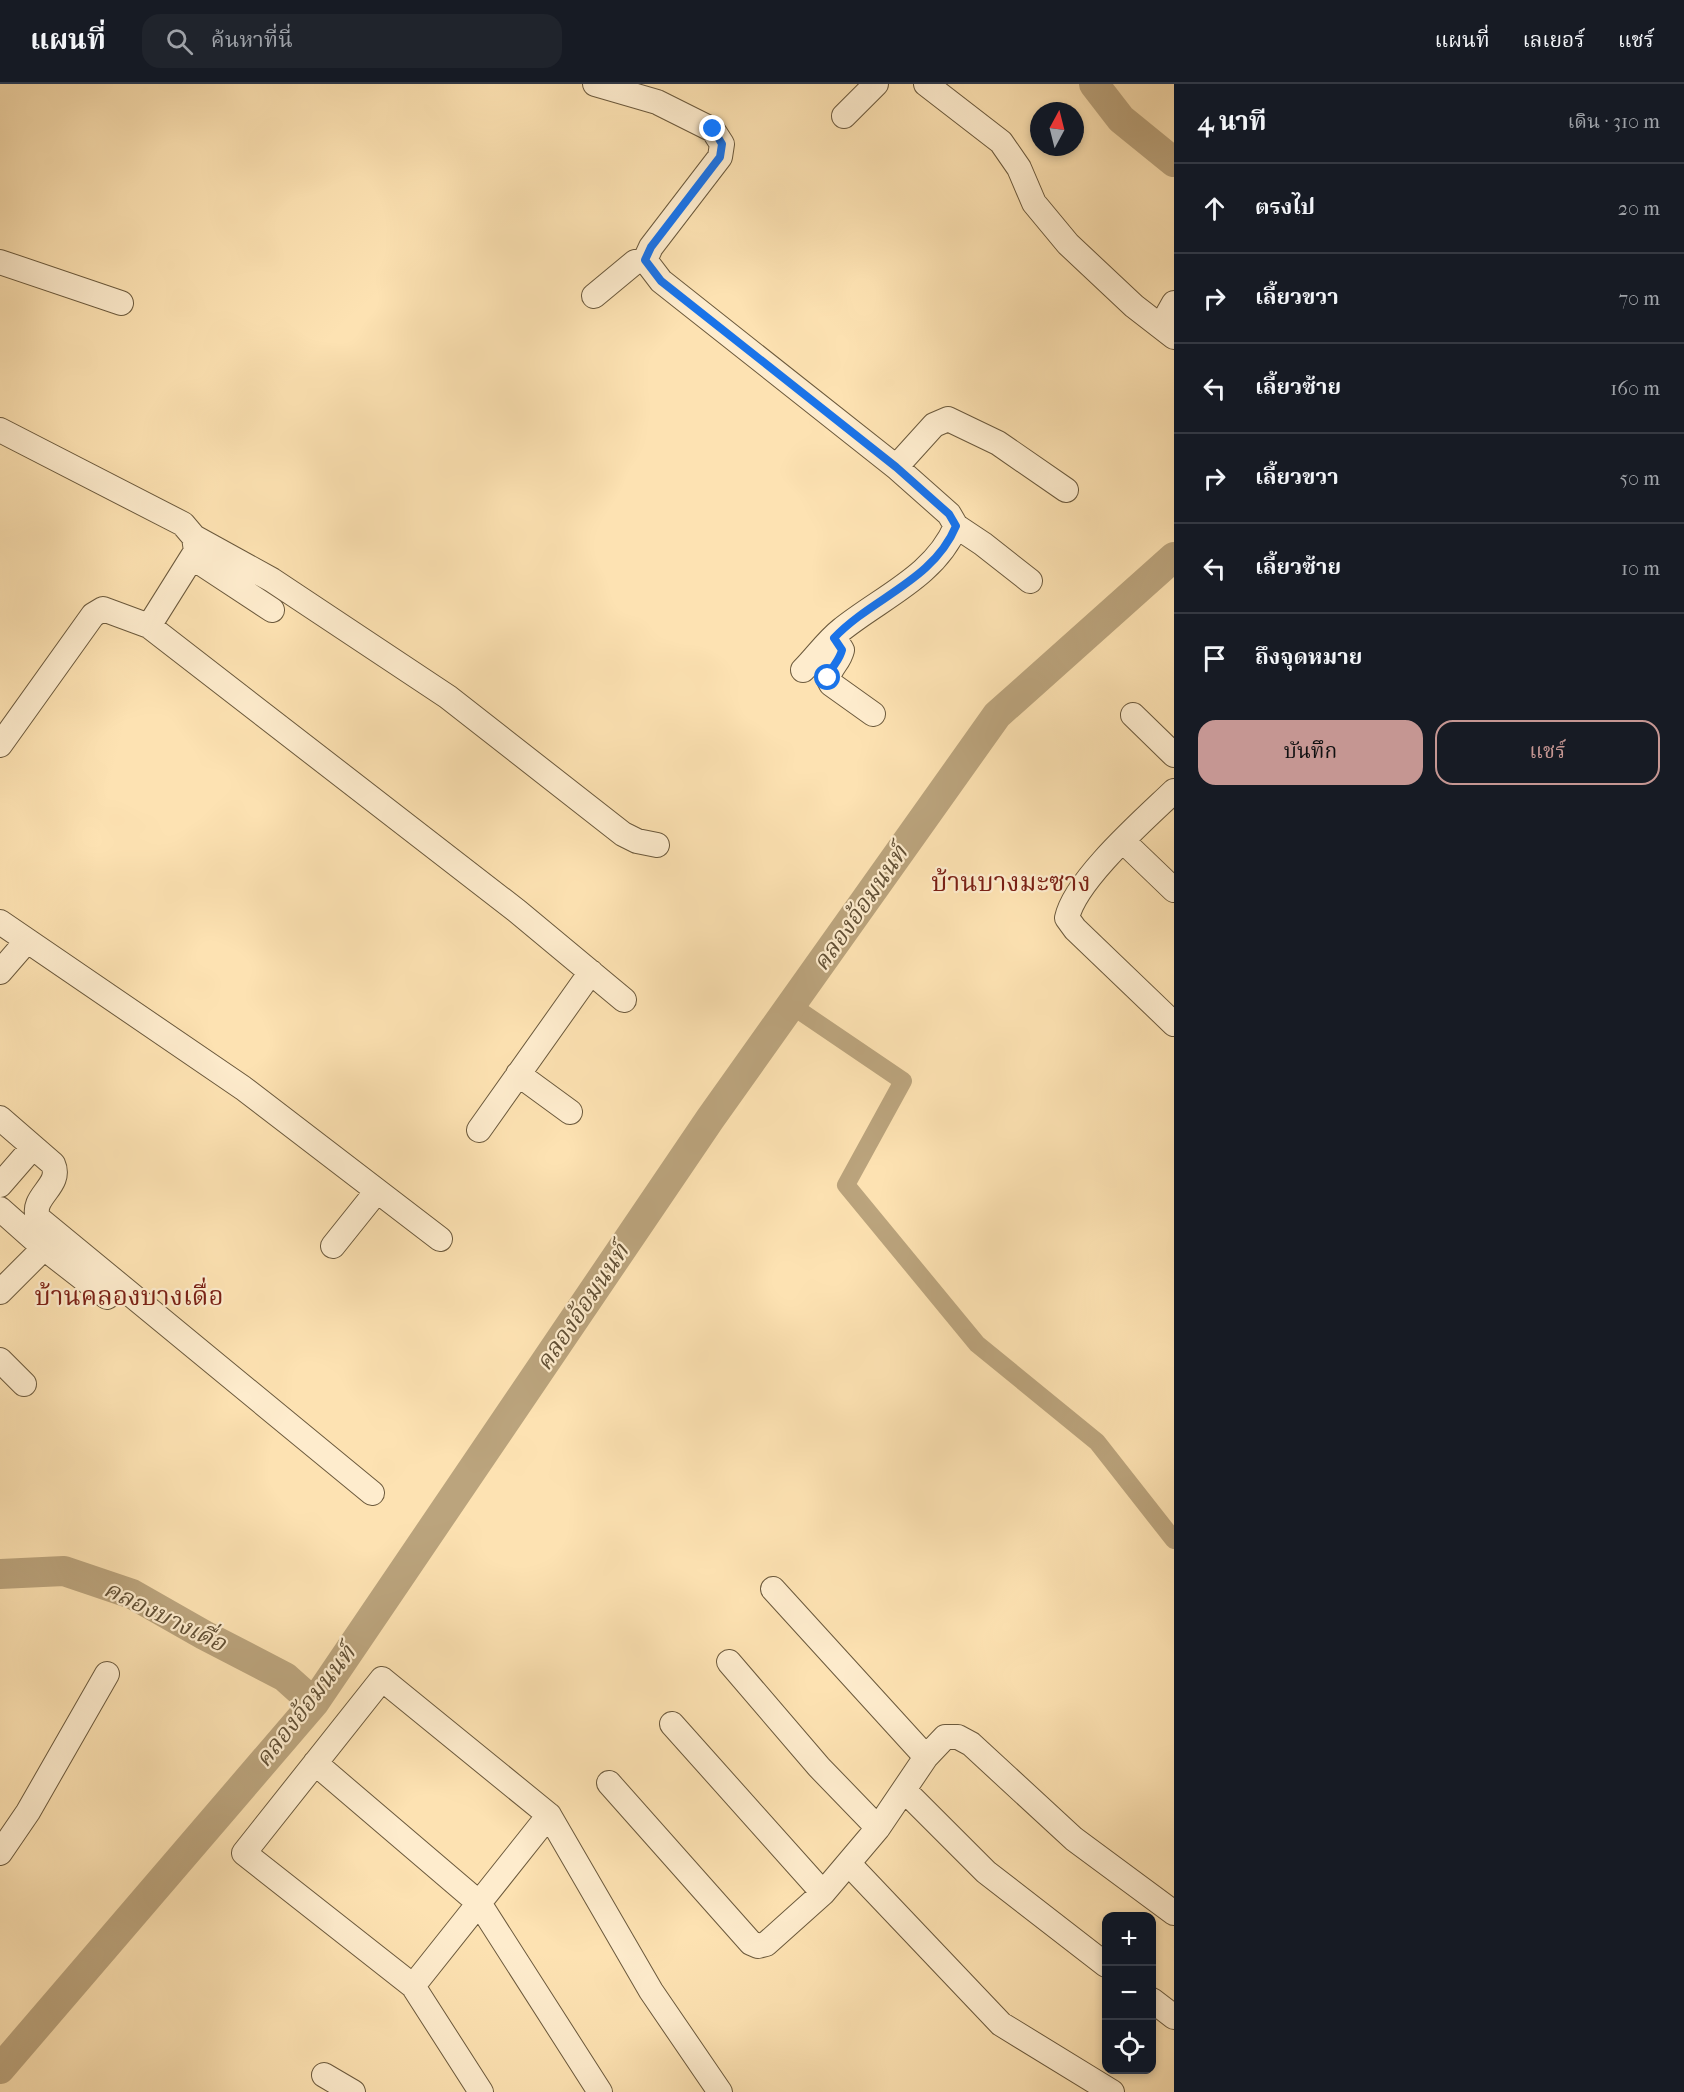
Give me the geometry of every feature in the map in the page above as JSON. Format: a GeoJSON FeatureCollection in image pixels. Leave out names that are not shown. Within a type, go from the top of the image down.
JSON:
{"type":"FeatureCollection","features":[{"type":"Feature","properties":{"kind":"street"},"geometry":{"type":"LineString","coordinates":[[594,84],[636,90],[713,129],[722,144],[720,157],[651,247],[645,260]]}},
{"type":"Feature","properties":{"kind":"street"},"geometry":{"type":"LineString","coordinates":[[844,116],[876,84]]}},
{"type":"Feature","properties":{"kind":"street"},"geometry":{"type":"LineString","coordinates":[[926,84],[1000,142],[1019,168],[1034,203],[1068,244],[1134,306],[1168,331],[1174,303]]}},
{"type":"Feature","properties":{"kind":"street"},"geometry":{"type":"LineString","coordinates":[[594,296],[635,262],[645,260]]}},
{"type":"Feature","properties":{"kind":"street"},"geometry":{"type":"LineString","coordinates":[[645,260],[661,281],[896,467],[949,514],[956,526],[1030,581]]}},
{"type":"Feature","properties":{"kind":"street"},"geometry":{"type":"LineString","coordinates":[[0,262],[121,303]]}},
{"type":"Feature","properties":{"kind":"street"},"geometry":{"type":"LineString","coordinates":[[896,467],[934,425],[948,419],[998,443],[1066,489]]}},
{"type":"Feature","properties":{"kind":"street"},"geometry":{"type":"LineString","coordinates":[[0,430],[183,525],[193,547],[272,610]]}},
{"type":"Feature","properties":{"kind":"street"},"geometry":{"type":"LineString","coordinates":[[803,670],[834,638],[934,563],[949,542],[956,526]]}},
{"type":"Feature","properties":{"kind":"street"},"geometry":{"type":"LineString","coordinates":[[149,626],[193,547]]}},
{"type":"Feature","properties":{"kind":"street"},"geometry":{"type":"LineString","coordinates":[[193,547],[272,580],[448,697],[623,834],[637,841],[657,845]]}},
{"type":"Feature","properties":{"kind":"street"},"geometry":{"type":"LineString","coordinates":[[0,746],[93,615],[103,609],[149,626],[517,911],[624,1000]]}},
{"type":"Feature","properties":{"kind":"street"},"geometry":{"type":"LineString","coordinates":[[834,638],[842,650],[840,659],[830,668],[828,678],[831,684],[873,714]]}},
{"type":"Feature","properties":{"kind":"street"},"geometry":{"type":"LineString","coordinates":[[1133,715],[1174,755]]}},
{"type":"Feature","properties":{"kind":"street"},"geometry":{"type":"LineString","coordinates":[[1174,791],[1123,841],[1070,902],[1067,918],[1075,929],[1174,1024]]}},
{"type":"Feature","properties":{"kind":"street"},"geometry":{"type":"LineString","coordinates":[[1123,841],[1174,890]]}},
{"type":"Feature","properties":{"kind":"street"},"geometry":{"type":"LineString","coordinates":[[0,922],[26,942],[243,1088],[440,1239]]}},
{"type":"Feature","properties":{"kind":"street"},"geometry":{"type":"LineString","coordinates":[[0,972],[26,942]]}},
{"type":"Feature","properties":{"kind":"street"},"geometry":{"type":"LineString","coordinates":[[479,1130],[591,972]]}},
{"type":"Feature","properties":{"kind":"street"},"geometry":{"type":"LineString","coordinates":[[518,1074],[570,1112]]}},
{"type":"Feature","properties":{"kind":"street"},"geometry":{"type":"LineString","coordinates":[[0,1118],[53,1164],[56,1171],[55,1179],[37,1204],[35,1210],[38,1218],[372,1493]]}},
{"type":"Feature","properties":{"kind":"street"},"geometry":{"type":"LineString","coordinates":[[0,1185],[33,1147]]}},
{"type":"Feature","properties":{"kind":"street"},"geometry":{"type":"LineString","coordinates":[[333,1246],[377,1191]]}},
{"type":"Feature","properties":{"kind":"street"},"geometry":{"type":"LineString","coordinates":[[0,1209],[44,1248],[107,1297]]}},
{"type":"Feature","properties":{"kind":"street"},"geometry":{"type":"LineString","coordinates":[[0,1292],[44,1248]]}},
{"type":"Feature","properties":{"kind":"street"},"geometry":{"type":"LineString","coordinates":[[0,1360],[24,1384]]}},
{"type":"Feature","properties":{"kind":"street"},"geometry":{"type":"LineString","coordinates":[[773,1589],[926,1757]]}},
{"type":"Feature","properties":{"kind":"street"},"geometry":{"type":"LineString","coordinates":[[729,1662],[819,1767],[878,1828]]}},
{"type":"Feature","properties":{"kind":"street"},"geometry":{"type":"LineString","coordinates":[[0,1853],[28,1812],[107,1674]]}},
{"type":"Feature","properties":{"kind":"street"},"geometry":{"type":"LineString","coordinates":[[481,2092],[413,1986],[244,1853],[382,1679],[549,1815],[651,1991],[720,2092]]}},
{"type":"Feature","properties":{"kind":"street"},"geometry":{"type":"LineString","coordinates":[[672,1724],[823,1893]]}},
{"type":"Feature","properties":{"kind":"street"},"geometry":{"type":"LineString","coordinates":[[609,1783],[751,1943],[758,1946],[766,1944],[823,1893],[849,1864],[878,1828],[926,1757],[945,1737],[958,1737],[971,1743],[1074,1839],[1174,1912]]}},
{"type":"Feature","properties":{"kind":"street"},"geometry":{"type":"LineString","coordinates":[[315,1763],[478,1902],[600,2092]]}},
{"type":"Feature","properties":{"kind":"street"},"geometry":{"type":"LineString","coordinates":[[904,1790],[986,1872],[1102,1961]]}},
{"type":"Feature","properties":{"kind":"street"},"geometry":{"type":"LineString","coordinates":[[413,1986],[549,1815]]}},
{"type":"Feature","properties":{"kind":"street"},"geometry":{"type":"LineString","coordinates":[[849,1864],[1001,2024],[1112,2092]]}},
{"type":"Feature","properties":{"kind":"street"},"geometry":{"type":"LineString","coordinates":[[1156,2003],[1174,2017]]}},
{"type":"Feature","properties":{"kind":"street"},"geometry":{"type":"LineString","coordinates":[[324,2075],[353,2092]]}},
{"type":"Feature","properties":{"kind":"waterway"},"geometry":{"type":"LineString","coordinates":[[1094,84],[1121,119],[1174,162]]}},
{"type":"Feature","properties":{"kind":"waterway","name":"คลองอ้อมนนท์"},"geometry":{"type":"LineString","coordinates":[[0,2069],[314,1703],[710,1119],[997,715],[1174,557]]}},
{"type":"Feature","properties":{"kind":"waterway"},"geometry":{"type":"LineString","coordinates":[[791,1005],[903,1081],[846,1185],[977,1344],[1097,1442],[1174,1540]]}},
{"type":"Feature","properties":{"kind":"waterway","name":"คลองบางเดื่อ"},"geometry":{"type":"LineString","coordinates":[[0,1574],[64,1571],[132,1594],[285,1677],[314,1703]]}},
{"type":"Feature","properties":{"kind":"district","name":"บ้านบางมะซาง"},"geometry":{"type":"Point","coordinates":[1011,882]}},
{"type":"Feature","properties":{"kind":"district","name":"บ้านคลองบางเดื่อ"},"geometry":{"type":"Point","coordinates":[129,1296]}},
{"type":"Feature","properties":{"kind":"route"},"geometry":{"type":"LineString","coordinates":[[713,129],[722,144],[720,157],[651,247],[645,260],[661,281],[896,467],[949,514],[956,526],[949,542],[934,563],[841,630],[834,638],[842,650],[840,659],[830,668],[828,678]]}}]}
